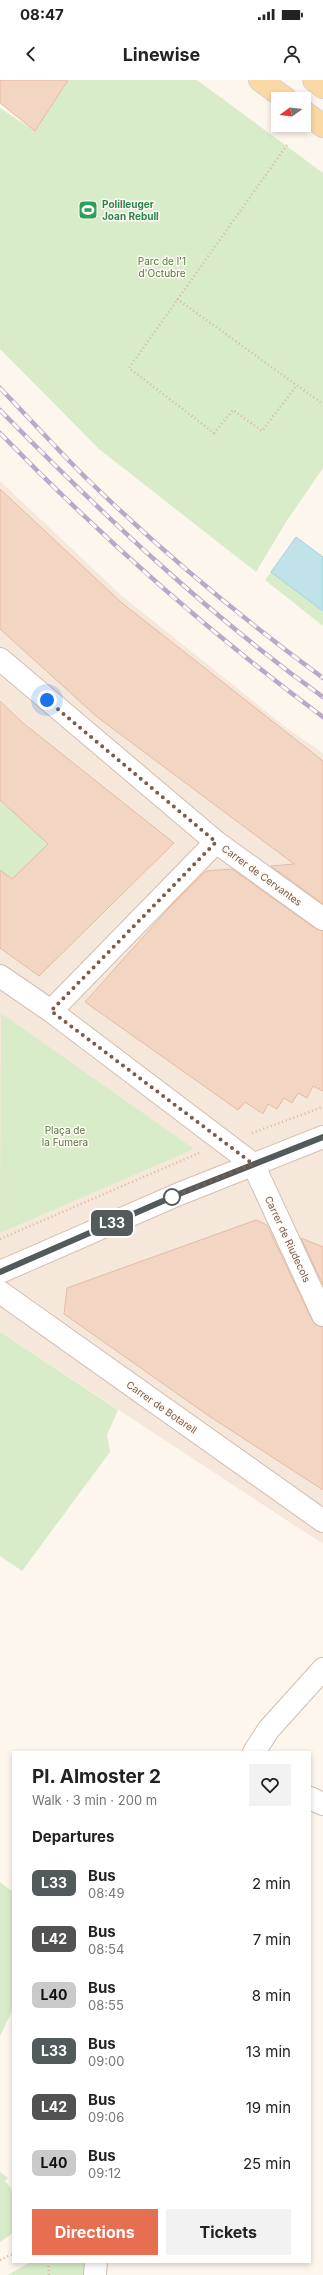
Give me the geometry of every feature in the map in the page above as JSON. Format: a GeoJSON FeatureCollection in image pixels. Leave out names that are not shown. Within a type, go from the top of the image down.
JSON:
{"type":"FeatureCollection","features":[{"type":"Feature","properties":{"kind":"main road"},"geometry":{"type":"LineString","coordinates":[[260,80],[276,92]]}},
{"type":"Feature","properties":{"kind":"main road"},"geometry":{"type":"LineString","coordinates":[[311,117],[323,126]]}},
{"type":"Feature","properties":{"kind":"street","name":"Carrer de Cervantes"},"geometry":{"type":"LineString","coordinates":[[0,659],[216,842],[323,920]]}},
{"type":"Feature","properties":{"kind":"street"},"geometry":{"type":"LineString","coordinates":[[51,1011],[216,842]]}},
{"type":"Feature","properties":{"kind":"street"},"geometry":{"type":"LineString","coordinates":[[0,976],[51,1011],[253,1164]]}},
{"type":"Feature","properties":{"kind":"street"},"geometry":{"type":"LineString","coordinates":[[0,1272],[253,1164],[323,1137]]}},
{"type":"Feature","properties":{"kind":"street","name":"Carrer de Riudecols"},"geometry":{"type":"LineString","coordinates":[[253,1164],[323,1315]]}},
{"type":"Feature","properties":{"kind":"street","name":"Carrer de Botarell"},"geometry":{"type":"LineString","coordinates":[[0,1292],[323,1521]]}},
{"type":"Feature","properties":{"kind":"street"},"geometry":{"type":"LineString","coordinates":[[255,1751],[269,1729],[323,1669]]}},
{"type":"Feature","properties":{"kind":"street"},"geometry":{"type":"LineString","coordinates":[[311,1798],[323,1804]]}},
{"type":"Feature","properties":{"kind":"street"},"geometry":{"type":"LineString","coordinates":[[95,2275],[96,2263]]}},
{"type":"Feature","properties":{"kind":"path"},"geometry":{"type":"LineString","coordinates":[[287,146],[129,368],[214,433],[233,410],[262,431],[297,385]]}},
{"type":"Feature","properties":{"kind":"path"},"geometry":{"type":"LineString","coordinates":[[177,299],[323,404]]}},
{"type":"Feature","properties":{"kind":"path"},"geometry":{"type":"LineString","coordinates":[[246,1135],[323,1107]]}},
{"type":"Feature","properties":{"kind":"path"},"geometry":{"type":"LineString","coordinates":[[0,1239],[197,1154]]}},
{"type":"Feature","properties":{"kind":"path"},"geometry":{"type":"LineString","coordinates":[[0,2260],[12,2254]]}},
{"type":"Feature","properties":{"kind":"path"},"geometry":{"type":"LineString","coordinates":[[48,2263],[49,2275]]}},
{"type":"Feature","properties":{"kind":"shaded area"},"geometry":{"type":"Polygon","coordinates":[[[0,481],[122,596],[288,729],[323,753],[323,1544],[0,1332],[0,481]]]}},
{"type":"Feature","properties":{"kind":"green space","name":"Parc de l'1 d'Octubre"},"geometry":{"type":"Polygon","coordinates":[[[68,80],[197,80],[323,173],[323,468],[286,522],[256,572],[99,449],[0,349],[0,108],[35,131],[68,80]]]}},
{"type":"Feature","properties":{"kind":"green space"},"geometry":{"type":"Polygon","coordinates":[[[271,572],[323,611],[323,626],[265,580],[271,572]]]}},
{"type":"Feature","properties":{"kind":"green space"},"geometry":{"type":"Polygon","coordinates":[[[0,800],[48,844],[12,879],[0,870],[0,800]]]}},
{"type":"Feature","properties":{"kind":"green space","name":"Plaça de la Fumera"},"geometry":{"type":"Polygon","coordinates":[[[1,1013],[194,1149],[0,1233],[1,1013]]]}},
{"type":"Feature","properties":{"kind":"green space"},"geometry":{"type":"Polygon","coordinates":[[[0,1332],[118,1410],[107,1435],[110,1452],[22,1571],[0,1556],[0,1332]]]}},
{"type":"Feature","properties":{"kind":"green space"},"geometry":{"type":"Polygon","coordinates":[[[0,1882],[12,1891],[12,2011],[0,2036],[0,1882]]]}},
{"type":"Feature","properties":{"kind":"green space"},"geometry":{"type":"Polygon","coordinates":[[[0,2172],[8,2178],[5,2181],[12,2190],[12,2234],[0,2242],[0,2172]]]}},
{"type":"Feature","properties":{"kind":"green space"},"geometry":{"type":"Polygon","coordinates":[[[28,2263],[88,2263],[86,2275],[8,2275],[28,2263]]]}},
{"type":"Feature","properties":{"kind":"water"},"geometry":{"type":"Polygon","coordinates":[[[296,537],[323,557],[323,611],[271,572],[296,537]]]}},
{"type":"Feature","properties":{"kind":"building"},"geometry":{"type":"Polygon","coordinates":[[[0,80],[68,80],[35,131],[0,103],[0,80]]]}},
{"type":"Feature","properties":{"kind":"building"},"geometry":{"type":"Polygon","coordinates":[[[0,489],[122,603],[323,761],[323,904],[271,866],[294,864],[96,716],[0,629],[0,489]]]}},
{"type":"Feature","properties":{"kind":"building"},"geometry":{"type":"Polygon","coordinates":[[[0,701],[23,723],[174,843],[39,976],[0,948],[0,870],[12,879],[48,844],[0,800],[0,701]]]}},
{"type":"Feature","properties":{"kind":"building"},"geometry":{"type":"Polygon","coordinates":[[[232,869],[316,929],[323,931],[323,1091],[313,1086],[307,1098],[298,1093],[292,1103],[284,1098],[277,1109],[268,1104],[263,1114],[245,1102],[238,1110],[85,1002],[168,909],[206,871],[232,869]]]}},
{"type":"Feature","properties":{"kind":"building"},"geometry":{"type":"Polygon","coordinates":[[[256,1220],[267,1225],[312,1320],[316,1325],[323,1327],[323,1490],[209,1416],[64,1314],[67,1288],[256,1220]]]}},
{"type":"Feature","properties":{"kind":"building"},"geometry":{"type":"Polygon","coordinates":[[[301,1238],[323,1247],[323,1285],[301,1238]]]}},
{"type":"Feature","properties":{"kind":"railway"},"geometry":{"type":"LineString","coordinates":[[0,388],[64,456],[114,505],[231,607],[323,678]]}},
{"type":"Feature","properties":{"kind":"railway"},"geometry":{"type":"LineString","coordinates":[[0,410],[115,524],[155,560],[237,631],[323,697]]}},
{"type":"Feature","properties":{"kind":"railway"},"geometry":{"type":"LineString","coordinates":[[0,433],[76,509],[196,617],[323,717]]}},
{"type":"Feature","properties":{"kind":"bus line","name":"L33"},"geometry":{"type":"LineString","coordinates":[[0,1272],[179,1194],[323,1137]]}},
{"type":"Feature","properties":{"kind":"place","name":"Polilleuger Joan Rebull"},"geometry":{"type":"Point","coordinates":[88,210]}},
{"type":"Feature","properties":{"kind":"route"},"geometry":{"type":"LineString","coordinates":[[47,700],[216,842],[51,1011],[253,1164],[165,1200],[172,1197]]}}]}
